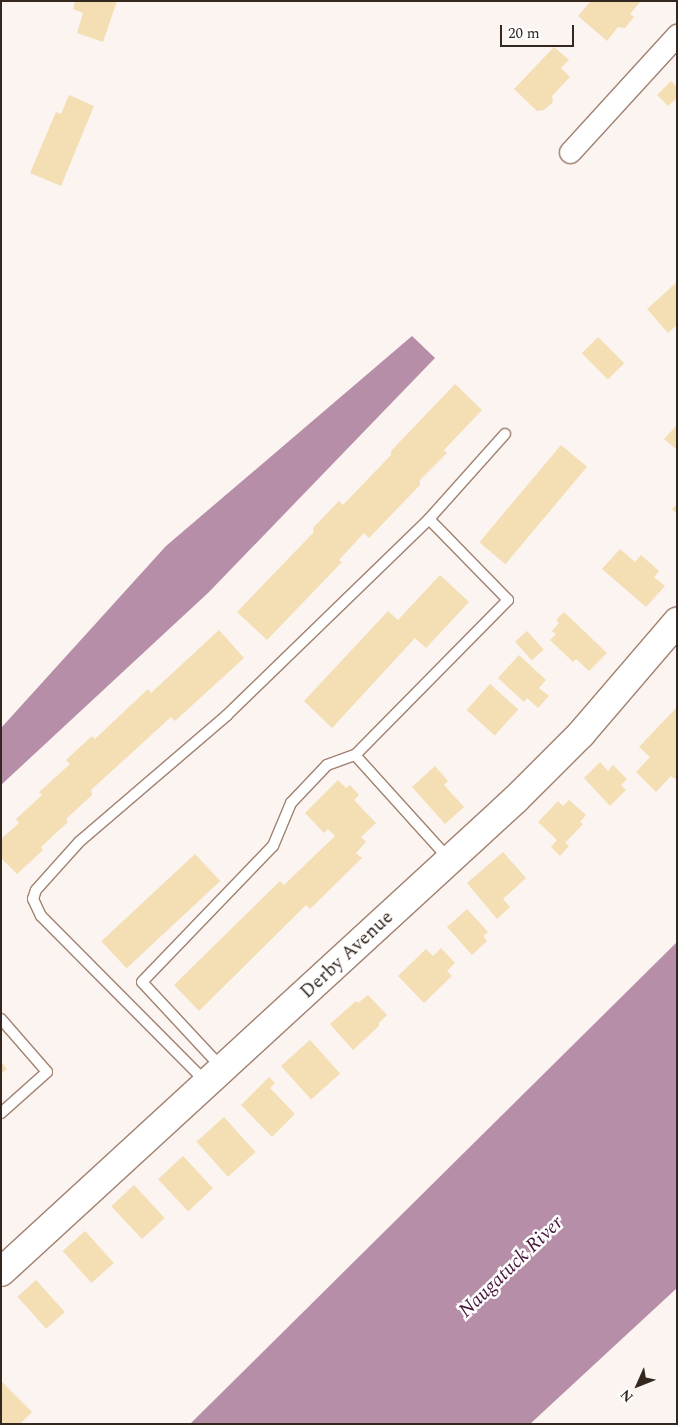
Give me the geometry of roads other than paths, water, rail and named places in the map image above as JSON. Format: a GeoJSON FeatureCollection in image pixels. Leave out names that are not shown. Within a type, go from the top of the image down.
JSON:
{"type":"FeatureCollection","features":[{"type":"Feature","properties":{"kind":"main road","name":"Derby Avenue"},"geometry":{"type":"LineString","coordinates":[[1,1272],[516,799],[581,734],[677,622]]}},
{"type":"Feature","properties":{"kind":"street"},"geometry":{"type":"LineString","coordinates":[[570,152],[677,35]]}},
{"type":"Feature","properties":{"kind":"lane"},"geometry":{"type":"LineString","coordinates":[[215,1076],[41,916],[33,899],[36,890],[78,842],[227,715],[429,519],[505,434]]}},
{"type":"Feature","properties":{"kind":"lane"},"geometry":{"type":"LineString","coordinates":[[215,1076],[142,982],[273,846],[291,803],[327,765],[355,755],[508,600],[429,519]]}},
{"type":"Feature","properties":{"kind":"lane"},"geometry":{"type":"LineString","coordinates":[[355,755],[449,860]]}},
{"type":"Feature","properties":{"kind":"lane"},"geometry":{"type":"LineString","coordinates":[[1,1019],[47,1072],[1,1113]]}},
{"type":"Feature","properties":{"kind":"water"},"geometry":{"type":"Polygon","coordinates":[[[412,336],[435,358],[209,592],[1,785],[1,728],[166,546],[412,336]]]}},
{"type":"Feature","properties":{"kind":"water","name":"Naugatuck River"},"geometry":{"type":"Polygon","coordinates":[[[677,942],[677,1288],[530,1424],[190,1424],[677,942]]]}}]}
